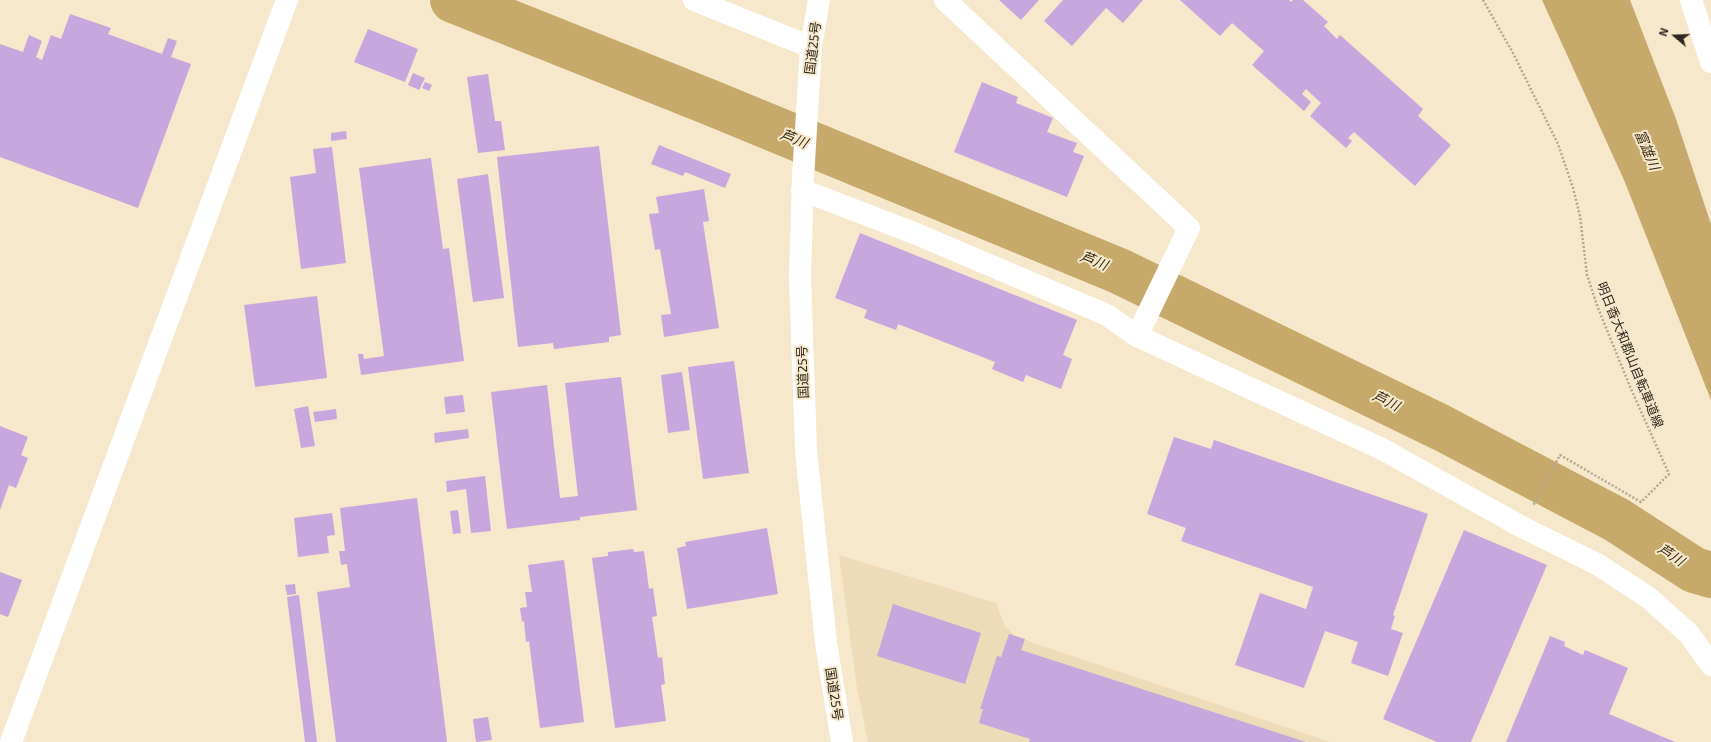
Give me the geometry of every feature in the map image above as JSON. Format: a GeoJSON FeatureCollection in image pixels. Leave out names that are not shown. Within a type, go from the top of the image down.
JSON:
{"type":"FeatureCollection","features":[{"type":"Feature","properties":{"kind":"main road"},"geometry":{"type":"LineString","coordinates":[[11,742],[287,0]]}},
{"type":"Feature","properties":{"kind":"main road"},"geometry":{"type":"LineString","coordinates":[[694,0],[811,46]]}},
{"type":"Feature","properties":{"kind":"main road","name":"国道25号"},"geometry":{"type":"LineString","coordinates":[[819,0],[811,46],[803,184],[800,276],[806,452],[826,643],[842,742]]}},
{"type":"Feature","properties":{"kind":"main road"},"geometry":{"type":"LineString","coordinates":[[945,0],[1189,228],[1140,331]]}},
{"type":"Feature","properties":{"kind":"main road"},"geometry":{"type":"LineString","coordinates":[[1691,0],[1711,62]]}},
{"type":"Feature","properties":{"kind":"main road"},"geometry":{"type":"LineString","coordinates":[[803,184],[1107,315],[1382,450],[1522,527],[1597,564],[1649,598],[1689,634],[1711,665]]}},
{"type":"Feature","properties":{"kind":"path","name":"明日香大和郡山自転車道線"},"geometry":{"type":"LineString","coordinates":[[1483,0],[1513,53],[1558,144],[1573,188],[1580,216],[1587,275],[1598,308],[1631,389],[1669,474],[1641,502],[1560,455],[1522,527]]}},
{"type":"Feature","properties":{"kind":"shaded area"},"geometry":{"type":"Polygon","coordinates":[[[839,555],[996,603],[1005,626],[1016,637],[1330,742],[868,742],[857,688],[839,555]]]}},
{"type":"Feature","properties":{"kind":"water","name":"富雄川"},"geometry":{"type":"Polygon","coordinates":[[[1542,0],[1630,0],[1676,119],[1711,224],[1711,400],[1624,180],[1542,0]]]}},
{"type":"Feature","properties":{"kind":"building"},"geometry":{"type":"Polygon","coordinates":[[[999,0],[1039,0],[1021,20],[999,0]]]}},
{"type":"Feature","properties":{"kind":"building"},"geometry":{"type":"Polygon","coordinates":[[[1063,0],[1143,0],[1123,23],[1106,8],[1072,46],[1044,21],[1063,0]]]}},
{"type":"Feature","properties":{"kind":"building"},"geometry":{"type":"Polygon","coordinates":[[[1180,0],[1289,0],[1291,2],[1293,0],[1303,0],[1328,22],[1324,26],[1337,39],[1340,35],[1423,109],[1418,116],[1451,145],[1415,186],[1354,132],[1348,138],[1352,141],[1346,148],[1310,116],[1321,103],[1306,89],[1302,94],[1311,102],[1304,111],[1252,65],[1264,51],[1232,23],[1220,36],[1180,0]]]}},
{"type":"Feature","properties":{"kind":"building"},"geometry":{"type":"Polygon","coordinates":[[[70,14],[111,28],[108,34],[162,54],[168,38],[177,41],[171,57],[191,64],[138,208],[0,157],[0,44],[23,52],[29,35],[42,41],[36,57],[42,60],[51,35],[61,39],[70,14]]]}},
{"type":"Feature","properties":{"kind":"building"},"geometry":{"type":"Polygon","coordinates":[[[368,29],[418,49],[405,82],[354,62],[368,29]]]}},
{"type":"Feature","properties":{"kind":"building"},"geometry":{"type":"Polygon","coordinates":[[[413,73],[425,78],[419,90],[408,85],[413,73]]]}},
{"type":"Feature","properties":{"kind":"building"},"geometry":{"type":"Polygon","coordinates":[[[488,74],[495,121],[501,121],[505,150],[478,153],[467,77],[488,74]]]}},
{"type":"Feature","properties":{"kind":"building"},"geometry":{"type":"Polygon","coordinates":[[[425,82],[432,85],[429,91],[422,88],[425,82]]]}},
{"type":"Feature","properties":{"kind":"building"},"geometry":{"type":"Polygon","coordinates":[[[982,82],[1018,97],[1016,103],[1053,118],[1047,132],[1077,143],[1073,152],[1084,156],[1067,197],[954,152],[982,82]]]}},
{"type":"Feature","properties":{"kind":"building"},"geometry":{"type":"Polygon","coordinates":[[[346,131],[347,139],[331,141],[331,133],[346,131]]]}},
{"type":"Feature","properties":{"kind":"building"},"geometry":{"type":"Polygon","coordinates":[[[659,145],[731,174],[725,188],[685,172],[683,176],[651,164],[659,145]]]}},
{"type":"Feature","properties":{"kind":"building"},"geometry":{"type":"Polygon","coordinates":[[[599,146],[621,335],[609,337],[609,342],[554,349],[553,343],[518,347],[497,157],[599,146]]]}},
{"type":"Feature","properties":{"kind":"building"},"geometry":{"type":"Polygon","coordinates":[[[332,147],[346,263],[301,269],[290,177],[316,173],[313,149],[332,147]]]}},
{"type":"Feature","properties":{"kind":"building"},"geometry":{"type":"Polygon","coordinates":[[[431,158],[443,249],[449,248],[464,361],[361,375],[358,354],[363,354],[364,359],[384,356],[359,168],[431,158]]]}},
{"type":"Feature","properties":{"kind":"building"},"geometry":{"type":"Polygon","coordinates":[[[488,174],[504,298],[473,302],[457,179],[488,174]]]}},
{"type":"Feature","properties":{"kind":"building"},"geometry":{"type":"Polygon","coordinates":[[[704,189],[709,221],[703,222],[719,328],[664,337],[661,315],[671,314],[660,249],[655,250],[649,214],[659,213],[656,197],[704,189]]]}},
{"type":"Feature","properties":{"kind":"building"},"geometry":{"type":"Polygon","coordinates":[[[860,233],[1077,320],[1063,355],[1072,359],[1061,389],[1026,375],[1023,382],[992,369],[995,362],[898,324],[896,330],[864,318],[867,310],[835,298],[860,233]]]}},
{"type":"Feature","properties":{"kind":"building"},"geometry":{"type":"Polygon","coordinates":[[[317,296],[327,378],[255,387],[244,305],[317,296]]]}},
{"type":"Feature","properties":{"kind":"building"},"geometry":{"type":"Polygon","coordinates":[[[734,361],[749,473],[703,479],[688,367],[734,361]]]}},
{"type":"Feature","properties":{"kind":"building"},"geometry":{"type":"Polygon","coordinates":[[[682,372],[690,430],[668,433],[661,375],[682,372]]]}},
{"type":"Feature","properties":{"kind":"building"},"geometry":{"type":"Polygon","coordinates":[[[621,377],[637,510],[580,517],[580,520],[507,529],[491,392],[547,385],[560,498],[578,496],[565,383],[621,377]]]}},
{"type":"Feature","properties":{"kind":"building"},"geometry":{"type":"Polygon","coordinates":[[[463,395],[465,412],[446,414],[444,397],[463,395]]]}},
{"type":"Feature","properties":{"kind":"building"},"geometry":{"type":"Polygon","coordinates":[[[308,406],[315,446],[301,448],[294,409],[308,406]]]}},
{"type":"Feature","properties":{"kind":"building"},"geometry":{"type":"Polygon","coordinates":[[[336,409],[337,419],[315,422],[313,412],[336,409]]]}},
{"type":"Feature","properties":{"kind":"building"},"geometry":{"type":"Polygon","coordinates":[[[0,426],[28,437],[21,455],[28,458],[16,488],[9,485],[0,510],[0,426]]]}},
{"type":"Feature","properties":{"kind":"building"},"geometry":{"type":"Polygon","coordinates":[[[468,429],[469,438],[435,443],[434,433],[468,429]]]}},
{"type":"Feature","properties":{"kind":"building"},"geometry":{"type":"Polygon","coordinates":[[[1174,437],[1211,449],[1214,440],[1428,514],[1393,615],[1395,616],[1391,629],[1403,633],[1388,676],[1351,663],[1358,642],[1325,631],[1304,688],[1235,665],[1260,593],[1306,609],[1313,587],[1181,541],[1186,528],[1147,514],[1174,437]]]}},
{"type":"Feature","properties":{"kind":"building"},"geometry":{"type":"Polygon","coordinates":[[[485,476],[491,531],[471,533],[466,489],[447,492],[446,481],[485,476]]]}},
{"type":"Feature","properties":{"kind":"building"},"geometry":{"type":"Polygon","coordinates":[[[417,498],[447,742],[336,742],[317,592],[350,587],[347,564],[341,565],[339,551],[345,551],[340,508],[417,498]]]}},
{"type":"Feature","properties":{"kind":"building"},"geometry":{"type":"Polygon","coordinates":[[[458,510],[461,533],[453,534],[450,511],[458,510]]]}},
{"type":"Feature","properties":{"kind":"building"},"geometry":{"type":"Polygon","coordinates":[[[332,513],[335,535],[327,536],[329,553],[298,557],[294,518],[332,513]]]}},
{"type":"Feature","properties":{"kind":"building"},"geometry":{"type":"Polygon","coordinates":[[[767,528],[778,594],[687,609],[677,548],[686,546],[685,542],[767,528]]]}},
{"type":"Feature","properties":{"kind":"building"},"geometry":{"type":"Polygon","coordinates":[[[1464,530],[1547,565],[1471,742],[1437,742],[1383,719],[1464,530]]]}},
{"type":"Feature","properties":{"kind":"building"},"geometry":{"type":"Polygon","coordinates":[[[633,549],[634,552],[644,551],[649,589],[653,588],[657,616],[652,617],[658,658],[662,657],[665,684],[661,685],[666,721],[615,728],[592,558],[608,556],[608,552],[633,549]]]}},
{"type":"Feature","properties":{"kind":"building"},"geometry":{"type":"Polygon","coordinates":[[[564,560],[584,722],[540,728],[529,641],[526,642],[524,621],[522,622],[520,608],[527,607],[525,592],[532,592],[528,565],[564,560]]]}},
{"type":"Feature","properties":{"kind":"building"},"geometry":{"type":"Polygon","coordinates":[[[0,572],[22,580],[8,617],[0,614],[0,572]]]}},
{"type":"Feature","properties":{"kind":"building"},"geometry":{"type":"Polygon","coordinates":[[[295,584],[296,594],[287,595],[285,585],[295,584]]]}},
{"type":"Feature","properties":{"kind":"building"},"geometry":{"type":"Polygon","coordinates":[[[299,595],[317,742],[305,742],[287,597],[299,595]]]}},
{"type":"Feature","properties":{"kind":"building"},"geometry":{"type":"Polygon","coordinates":[[[893,604],[981,633],[965,684],[877,656],[893,604]]]}},
{"type":"Feature","properties":{"kind":"building"},"geometry":{"type":"Polygon","coordinates":[[[1009,634],[1025,639],[1021,650],[1306,742],[1029,742],[1030,739],[979,723],[983,709],[980,709],[997,656],[1001,657],[1009,634]]]}},
{"type":"Feature","properties":{"kind":"building"},"geometry":{"type":"Polygon","coordinates":[[[1550,636],[1565,642],[1564,646],[1583,655],[1585,650],[1628,668],[1609,714],[1675,742],[1506,742],[1550,636]]]}},
{"type":"Feature","properties":{"kind":"building"},"geometry":{"type":"Polygon","coordinates":[[[488,717],[492,740],[476,742],[473,719],[488,717]]]}},
{"type":"Feature","properties":{"kind":"waterway","name":"芦川"},"geometry":{"type":"LineString","coordinates":[[453,0],[709,102],[1119,271],[1442,428],[1617,520],[1694,570],[1711,575]]}}]}
